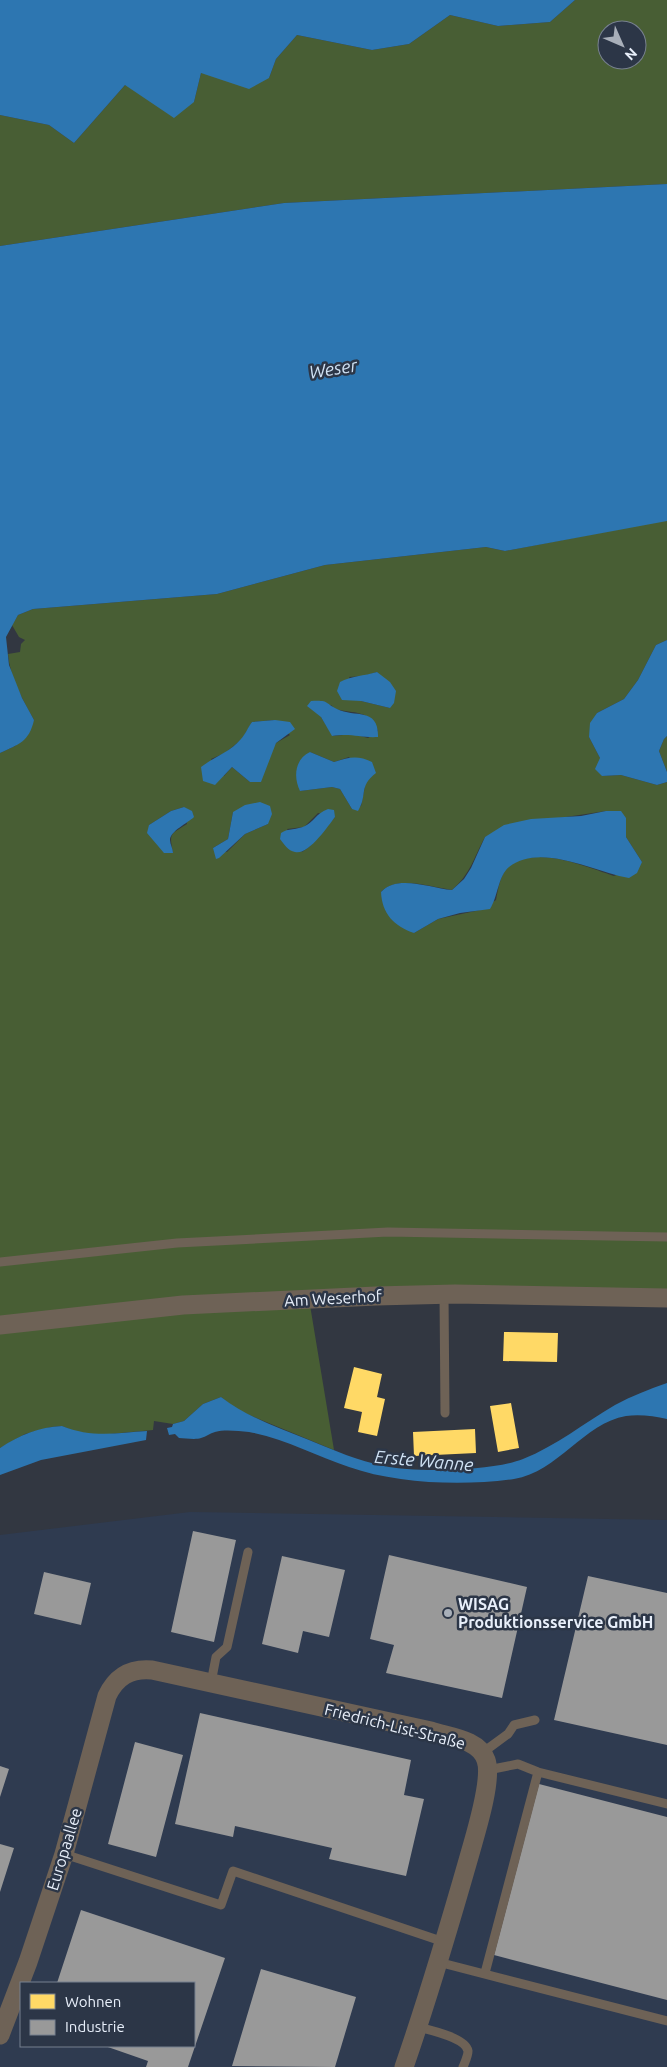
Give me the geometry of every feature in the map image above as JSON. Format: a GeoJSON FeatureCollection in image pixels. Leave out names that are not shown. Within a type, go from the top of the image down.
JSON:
{"type":"FeatureCollection","features":[{"type":"Feature","properties":{"kind":"street","name":"Am Weserhof"},"geometry":{"type":"LineString","coordinates":[[0,1325],[183,1305],[376,1296],[444,1294],[667,1298]]}},
{"type":"Feature","properties":{"kind":"street","name":"Friedrich-List-Straße"},"geometry":{"type":"LineString","coordinates":[[132,1670],[152,1670],[431,1731],[466,1741],[476,1747],[485,1762]]}},
{"type":"Feature","properties":{"kind":"street","name":"Europaallee"},"geometry":{"type":"LineString","coordinates":[[20,1982],[64,1854],[107,1696],[116,1680],[132,1670]]}},
{"type":"Feature","properties":{"kind":"street"},"geometry":{"type":"LineString","coordinates":[[404,2067],[438,1962],[478,1824],[486,1786],[485,1762]]}},
{"type":"Feature","properties":{"kind":"street","name":"Europaallee"},"geometry":{"type":"LineString","coordinates":[[0,2035],[20,1983]]}},
{"type":"Feature","properties":{"kind":"lane"},"geometry":{"type":"LineString","coordinates":[[0,1262],[177,1243],[388,1232],[667,1237]]}},
{"type":"Feature","properties":{"kind":"lane"},"geometry":{"type":"LineString","coordinates":[[444,1294],[445,1412]]}},
{"type":"Feature","properties":{"kind":"lane"},"geometry":{"type":"LineString","coordinates":[[211,1683],[216,1657],[227,1647],[248,1552]]}},
{"type":"Feature","properties":{"kind":"lane"},"geometry":{"type":"LineString","coordinates":[[485,1762],[514,1725],[535,1720]]}},
{"type":"Feature","properties":{"kind":"lane"},"geometry":{"type":"LineString","coordinates":[[485,1762],[518,1764],[538,1772],[667,1804]]}},
{"type":"Feature","properties":{"kind":"lane"},"geometry":{"type":"LineString","coordinates":[[485,1973],[538,1772]]}},
{"type":"Feature","properties":{"kind":"lane"},"geometry":{"type":"LineString","coordinates":[[64,1854],[221,1905],[233,1871],[444,1942]]}},
{"type":"Feature","properties":{"kind":"lane"},"geometry":{"type":"LineString","coordinates":[[438,1962],[667,2021]]}},
{"type":"Feature","properties":{"kind":"lane"},"geometry":{"type":"LineString","coordinates":[[418,2027],[460,2041],[466,2046],[468,2053],[463,2067]]}},
{"type":"Feature","properties":{"kind":"shaded area"},"geometry":{"type":"Polygon","coordinates":[[[190,1512],[667,1520],[667,2067],[0,2067],[0,1535],[190,1512]]]}},
{"type":"Feature","properties":{"kind":"green space"},"geometry":{"type":"Polygon","coordinates":[[[575,0],[667,0],[667,184],[284,203],[0,246],[0,115],[49,125],[74,143],[125,85],[194,102],[201,73],[269,78],[276,59],[297,35],[372,50],[409,44],[450,15],[498,26],[550,22],[575,0]]]}},
{"type":"Feature","properties":{"kind":"green space"},"geometry":{"type":"Polygon","coordinates":[[[667,521],[667,640],[656,645],[638,680],[624,699],[597,713],[589,737],[600,758],[602,776],[621,775],[657,785],[667,782],[667,1294],[510,1289],[0,1320],[0,753],[15,746],[34,720],[18,688],[9,663],[8,654],[20,652],[21,644],[25,640],[19,637],[12,625],[18,615],[33,609],[217,594],[325,565],[486,547],[505,551],[667,521]],[[377,672],[364,676],[349,677],[361,701],[390,708],[377,672]],[[331,705],[321,717],[333,736],[353,734],[368,738],[378,731],[371,719],[366,716],[335,709],[331,705]],[[275,720],[252,722],[242,739],[225,753],[211,759],[224,776],[232,767],[250,782],[276,743],[290,735],[275,720]],[[310,752],[300,791],[332,787],[340,789],[352,809],[361,806],[366,781],[349,757],[334,762],[310,752]],[[184,807],[171,811],[149,825],[173,853],[171,837],[174,832],[187,824],[184,807]],[[606,811],[559,818],[485,837],[468,872],[452,890],[405,883],[388,887],[381,892],[414,933],[438,919],[480,910],[496,900],[503,874],[508,867],[519,860],[532,857],[546,857],[575,863],[614,876],[642,862],[626,837],[626,818],[606,811]],[[233,812],[228,839],[213,848],[227,852],[245,834],[268,824],[233,812]],[[318,813],[304,827],[287,829],[302,852],[309,847],[335,817],[318,813]]]}},
{"type":"Feature","properties":{"kind":"green space"},"geometry":{"type":"Polygon","coordinates":[[[667,736],[667,772],[659,751],[667,736]]]}},
{"type":"Feature","properties":{"kind":"green space"},"geometry":{"type":"Polygon","coordinates":[[[310,1305],[334,1450],[237,1410],[221,1397],[203,1404],[184,1421],[173,1424],[154,1421],[153,1430],[99,1435],[77,1432],[62,1426],[51,1427],[25,1434],[0,1448],[0,1334],[177,1312],[310,1305]]]}},
{"type":"Feature","properties":{"kind":"water"},"geometry":{"type":"Polygon","coordinates":[[[0,0],[575,0],[550,22],[498,26],[450,15],[409,44],[372,50],[297,35],[276,59],[269,78],[249,89],[201,73],[194,102],[174,118],[125,85],[74,143],[49,125],[0,115],[0,0]]]}},
{"type":"Feature","properties":{"kind":"water","name":"Weser"},"geometry":{"type":"Polygon","coordinates":[[[667,184],[667,521],[505,551],[486,547],[325,565],[217,594],[33,609],[18,615],[6,637],[9,665],[22,698],[34,720],[26,738],[0,753],[0,246],[284,203],[667,184]]]}},
{"type":"Feature","properties":{"kind":"water"},"geometry":{"type":"Polygon","coordinates":[[[667,640],[667,736],[659,751],[667,772],[667,782],[657,785],[621,775],[602,776],[595,769],[600,758],[589,737],[590,723],[597,713],[624,699],[638,680],[656,645],[667,640]]]}},
{"type":"Feature","properties":{"kind":"water"},"geometry":{"type":"Polygon","coordinates":[[[377,672],[390,682],[396,691],[394,703],[390,708],[361,701],[342,700],[337,691],[340,682],[349,678],[377,672]]]}},
{"type":"Feature","properties":{"kind":"water"},"geometry":{"type":"Polygon","coordinates":[[[311,701],[324,702],[344,712],[370,717],[375,721],[378,737],[332,736],[321,717],[307,706],[311,701]]]}},
{"type":"Feature","properties":{"kind":"water"},"geometry":{"type":"Polygon","coordinates":[[[275,720],[290,722],[295,729],[276,743],[261,782],[250,782],[232,767],[215,785],[203,781],[201,767],[237,744],[252,722],[275,720]]]}},
{"type":"Feature","properties":{"kind":"water"},"geometry":{"type":"Polygon","coordinates":[[[310,752],[334,762],[344,759],[362,758],[372,762],[376,773],[370,778],[365,787],[358,811],[352,809],[340,789],[332,787],[300,791],[296,780],[298,764],[310,752]]]}},
{"type":"Feature","properties":{"kind":"water"},"geometry":{"type":"Polygon","coordinates":[[[260,802],[270,806],[272,814],[268,824],[245,834],[216,859],[213,848],[228,839],[233,812],[245,805],[260,802]]]}},
{"type":"Feature","properties":{"kind":"water"},"geometry":{"type":"Polygon","coordinates":[[[184,807],[192,811],[194,817],[173,833],[170,842],[173,853],[164,853],[147,833],[149,825],[171,811],[184,807]]]}},
{"type":"Feature","properties":{"kind":"water"},"geometry":{"type":"Polygon","coordinates":[[[328,809],[334,810],[335,817],[312,845],[300,852],[295,852],[286,847],[280,839],[281,833],[305,826],[320,813],[328,809]]]}},
{"type":"Feature","properties":{"kind":"water"},"geometry":{"type":"Polygon","coordinates":[[[606,811],[621,811],[626,818],[626,837],[642,862],[637,873],[629,878],[568,861],[536,857],[522,860],[505,871],[490,909],[460,913],[438,919],[414,933],[395,923],[384,907],[381,892],[396,884],[405,883],[452,890],[464,879],[471,868],[485,837],[504,825],[531,819],[581,816],[606,811]]]}},
{"type":"Feature","properties":{"kind":"water"},"geometry":{"type":"Polygon","coordinates":[[[667,1383],[667,1419],[636,1415],[611,1420],[584,1437],[558,1458],[530,1475],[495,1481],[452,1483],[388,1477],[349,1467],[287,1443],[249,1432],[219,1431],[199,1439],[193,1439],[179,1438],[175,1434],[169,1435],[167,1428],[184,1421],[203,1404],[221,1397],[264,1422],[365,1461],[384,1466],[415,1470],[455,1470],[493,1466],[523,1459],[558,1441],[615,1405],[667,1383]]]}},
{"type":"Feature","properties":{"kind":"water"},"geometry":{"type":"Polygon","coordinates":[[[62,1426],[73,1430],[94,1433],[147,1431],[146,1440],[41,1460],[0,1475],[0,1448],[30,1432],[62,1426]]]}},
{"type":"Feature","properties":{"kind":"building: Wohnen"},"geometry":{"type":"Polygon","coordinates":[[[504,1332],[558,1333],[557,1362],[503,1361],[504,1332]]]}},
{"type":"Feature","properties":{"kind":"building: Wohnen"},"geometry":{"type":"Polygon","coordinates":[[[354,1367],[382,1374],[377,1397],[385,1399],[377,1436],[358,1432],[362,1412],[344,1408],[354,1367]]]}},
{"type":"Feature","properties":{"kind":"building: Wohnen"},"geometry":{"type":"Polygon","coordinates":[[[511,1403],[519,1448],[498,1452],[490,1406],[511,1403]]]}},
{"type":"Feature","properties":{"kind":"building: Wohnen"},"geometry":{"type":"Polygon","coordinates":[[[475,1429],[476,1453],[414,1456],[413,1432],[475,1429]]]}},
{"type":"Feature","properties":{"kind":"building: Industrie"},"geometry":{"type":"Polygon","coordinates":[[[193,1531],[236,1540],[214,1642],[171,1632],[193,1531]]]}},
{"type":"Feature","properties":{"kind":"building: Industrie","name":"WISAG Produktionsservice GmbH"},"geometry":{"type":"Polygon","coordinates":[[[389,1555],[527,1587],[502,1698],[386,1673],[394,1645],[370,1639],[389,1555]]]}},
{"type":"Feature","properties":{"kind":"building: Industrie"},"geometry":{"type":"Polygon","coordinates":[[[282,1556],[345,1570],[329,1637],[303,1631],[298,1653],[262,1644],[282,1556]]]}},
{"type":"Feature","properties":{"kind":"building: Industrie"},"geometry":{"type":"Polygon","coordinates":[[[44,1572],[91,1583],[81,1625],[34,1614],[44,1572]]]}},
{"type":"Feature","properties":{"kind":"building: Industrie"},"geometry":{"type":"Polygon","coordinates":[[[588,1576],[667,1593],[667,1745],[554,1720],[588,1576]]]}},
{"type":"Feature","properties":{"kind":"building: Industrie"},"geometry":{"type":"Polygon","coordinates":[[[200,1713],[411,1760],[404,1795],[424,1799],[406,1876],[329,1859],[332,1848],[235,1826],[233,1837],[175,1824],[200,1713]]]}},
{"type":"Feature","properties":{"kind":"building: Industrie"},"geometry":{"type":"Polygon","coordinates":[[[135,1742],[183,1755],[156,1857],[108,1844],[135,1742]]]}},
{"type":"Feature","properties":{"kind":"building: Industrie"},"geometry":{"type":"Polygon","coordinates":[[[0,1766],[9,1769],[0,1797],[0,1766]]]}},
{"type":"Feature","properties":{"kind":"building: Industrie"},"geometry":{"type":"Polygon","coordinates":[[[539,1784],[667,1817],[667,2000],[494,1955],[539,1784]]]}},
{"type":"Feature","properties":{"kind":"building: Industrie"},"geometry":{"type":"Polygon","coordinates":[[[0,1844],[14,1848],[0,1892],[0,1844]]]}},
{"type":"Feature","properties":{"kind":"building: Industrie"},"geometry":{"type":"Polygon","coordinates":[[[81,1910],[225,1958],[195,2046],[195,1982],[57,1982],[81,1910]]]}},
{"type":"Feature","properties":{"kind":"building: Industrie"},"geometry":{"type":"Polygon","coordinates":[[[261,1969],[356,1997],[335,2067],[232,2066],[261,1969]]]}},
{"type":"Feature","properties":{"kind":"building: Industrie"},"geometry":{"type":"Polygon","coordinates":[[[108,2047],[195,2047],[188,2067],[146,2067],[148,2061],[108,2047]]]}},
{"type":"Feature","properties":{"kind":"place","name":"WISAG Produktionsservice GmbH"},"geometry":{"type":"Point","coordinates":[448,1613]}},
{"type":"Feature","properties":{"kind":"water label","name":"Erste Wanne"},"geometry":{"type":"Point","coordinates":[424,1460]}}]}
